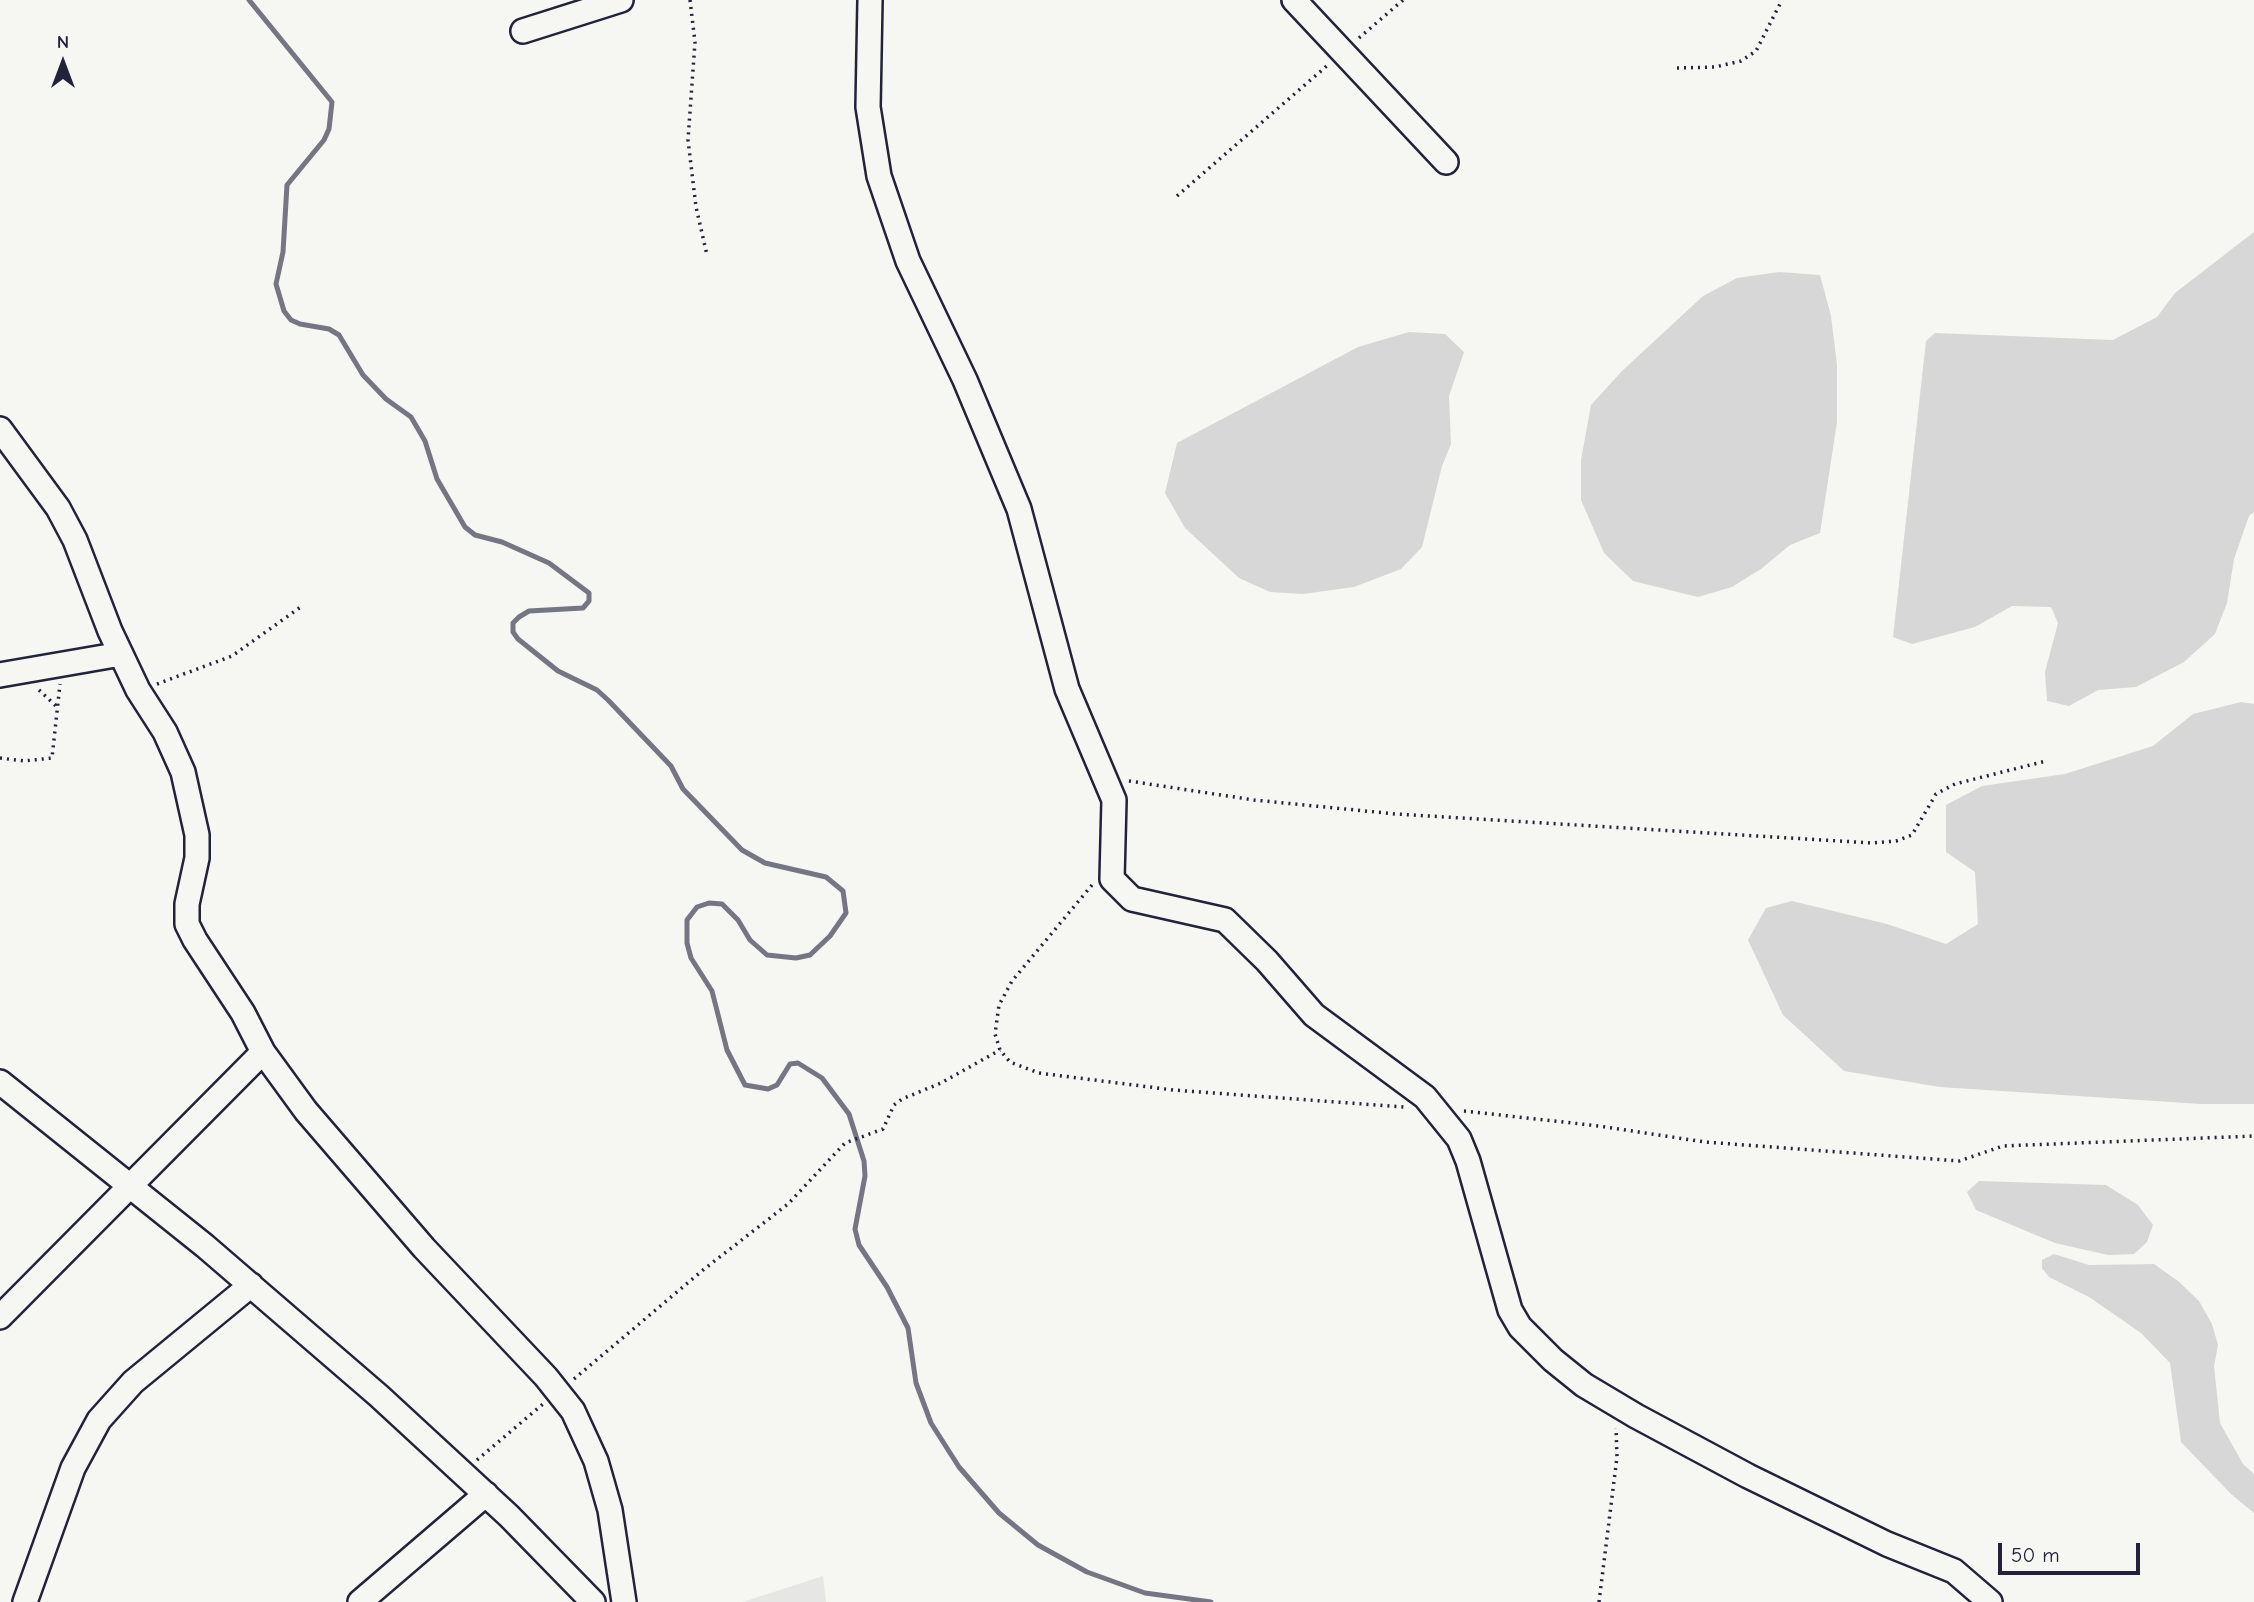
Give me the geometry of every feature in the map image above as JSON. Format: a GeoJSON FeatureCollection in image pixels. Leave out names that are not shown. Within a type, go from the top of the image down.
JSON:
{"type":"FeatureCollection","features":[{"type":"Feature","properties":{"kind":"street"},"geometry":{"type":"LineString","coordinates":[[523,32],[621,0]]}},
{"type":"Feature","properties":{"kind":"street"},"geometry":{"type":"LineString","coordinates":[[870,0],[868,107],[879,176],[889,212],[908,261],[1007,475],[1031,546],[1067,689],[1106,778],[1115,808],[1112,879],[1132,899],[1225,920],[1268,961],[1314,1015],[1405,1080],[1436,1109],[1459,1139],[1468,1161],[1505,1298],[1520,1327],[1553,1360],[1608,1399],[1748,1476],[1887,1544],[1954,1571],[1990,1602]]}},
{"type":"Feature","properties":{"kind":"street"},"geometry":{"type":"LineString","coordinates":[[1294,0],[1446,162]]}},
{"type":"Feature","properties":{"kind":"street"},"geometry":{"type":"LineString","coordinates":[[0,429],[58,508],[75,540],[138,690],[169,742],[183,772],[193,806],[197,858],[187,904],[187,924],[263,1052],[306,1111],[558,1391],[573,1412],[596,1461],[610,1510],[624,1602]]}},
{"type":"Feature","properties":{"kind":"street"},"geometry":{"type":"LineString","coordinates":[[0,676],[121,654]]}},
{"type":"Feature","properties":{"kind":"street"},"geometry":{"type":"LineString","coordinates":[[0,1317],[263,1052]]}},
{"type":"Feature","properties":{"kind":"street"},"geometry":{"type":"LineString","coordinates":[[0,1082],[131,1184],[251,1285],[486,1494],[593,1602]]}},
{"type":"Feature","properties":{"kind":"street"},"geometry":{"type":"LineString","coordinates":[[25,1602],[73,1468],[99,1420],[133,1382],[251,1285]]}},
{"type":"Feature","properties":{"kind":"street"},"geometry":{"type":"LineString","coordinates":[[360,1602],[486,1494]]}},
{"type":"Feature","properties":{"kind":"path"},"geometry":{"type":"LineString","coordinates":[[690,0],[695,42],[688,140],[696,208],[707,255]]}},
{"type":"Feature","properties":{"kind":"path"},"geometry":{"type":"LineString","coordinates":[[1177,196],[1403,0]]}},
{"type":"Feature","properties":{"kind":"path"},"geometry":{"type":"LineString","coordinates":[[1677,68],[1716,67],[1741,61],[1756,51],[1782,0]]}},
{"type":"Feature","properties":{"kind":"path"},"geometry":{"type":"LineString","coordinates":[[138,690],[232,656],[302,606]]}},
{"type":"Feature","properties":{"kind":"path"},"geometry":{"type":"LineString","coordinates":[[0,758],[24,761],[52,758],[58,693],[70,665]]}},
{"type":"Feature","properties":{"kind":"path"},"geometry":{"type":"LineString","coordinates":[[1106,778],[1254,800],[1396,814],[1871,843],[1896,841],[1912,835],[1936,794],[1955,784],[2046,761]]}},
{"type":"Feature","properties":{"kind":"path"},"geometry":{"type":"LineString","coordinates":[[1111,861],[1012,981],[995,1022],[1000,1050],[1010,1062],[1022,1068],[1072,1078],[1173,1090],[1436,1109],[1586,1124],[1704,1142],[1959,1161],[2016,1145],[2254,1136]]}},
{"type":"Feature","properties":{"kind":"path"},"geometry":{"type":"LineString","coordinates":[[462,1472],[703,1270],[788,1204],[845,1143],[883,1129],[894,1105],[902,1099],[948,1080],[1000,1050]]}},
{"type":"Feature","properties":{"kind":"path"},"geometry":{"type":"LineString","coordinates":[[1599,1602],[1617,1457],[1616,1420],[1608,1399]]}},
{"type":"Feature","properties":{"kind":"shaded area"},"geometry":{"type":"Polygon","coordinates":[[[2254,232],[2254,512],[2249,516],[2234,559],[2227,603],[2215,634],[2184,662],[2136,687],[2098,690],[2069,706],[2047,701],[2045,672],[2058,623],[2051,607],[2012,606],[1975,627],[1912,644],[1893,637],[1926,341],[1935,333],[2113,340],[2157,317],[2175,293],[2254,232]]]}},
{"type":"Feature","properties":{"kind":"shaded area"},"geometry":{"type":"Polygon","coordinates":[[[1779,272],[1820,275],[1831,316],[1837,365],[1837,422],[1820,533],[1790,545],[1761,569],[1732,587],[1698,597],[1633,581],[1604,553],[1581,500],[1581,460],[1591,405],[1622,371],[1703,296],[1737,278],[1779,272]]]}},
{"type":"Feature","properties":{"kind":"shaded area"},"geometry":{"type":"Polygon","coordinates":[[[1409,332],[1445,334],[1464,352],[1449,396],[1451,444],[1442,466],[1422,547],[1401,569],[1354,587],[1303,594],[1270,592],[1239,578],[1185,528],[1165,493],[1177,443],[1358,347],[1409,332]]]}},
{"type":"Feature","properties":{"kind":"shaded area"},"geometry":{"type":"Polygon","coordinates":[[[2241,702],[2254,704],[2254,1104],[2201,1104],[1940,1087],[1844,1071],[1783,1015],[1748,940],[1766,908],[1792,901],[1887,924],[1946,944],[1978,924],[1975,872],[1946,852],[1946,805],[1982,786],[2065,774],[2153,746],[2193,714],[2241,702]]]}},
{"type":"Feature","properties":{"kind":"shaded area"},"geometry":{"type":"Polygon","coordinates":[[[1979,1181],[2106,1185],[2138,1205],[2153,1225],[2147,1242],[2134,1254],[2108,1255],[2055,1243],[1976,1210],[1967,1192],[1979,1181]]]}},
{"type":"Feature","properties":{"kind":"shaded area"},"geometry":{"type":"Polygon","coordinates":[[[2054,1254],[2089,1265],[2154,1264],[2178,1281],[2199,1301],[2212,1324],[2218,1345],[2214,1366],[2220,1423],[2243,1464],[2254,1474],[2254,1513],[2231,1494],[2181,1442],[2170,1363],[2141,1333],[2089,1297],[2049,1277],[2042,1268],[2042,1260],[2054,1254]]]}},
{"type":"Feature","properties":{"kind":"shaded area"},"geometry":{"type":"Polygon","coordinates":[[[823,1576],[826,1602],[743,1602],[823,1576]]]}},
{"type":"Feature","properties":{"kind":"waterway"},"geometry":{"type":"LineString","coordinates":[[249,0],[332,102],[329,129],[324,140],[287,185],[283,252],[276,284],[284,311],[291,320],[300,324],[329,329],[339,335],[363,375],[386,399],[411,417],[425,441],[437,479],[465,527],[475,535],[502,542],[549,563],[589,593],[589,601],[583,608],[529,611],[519,617],[513,623],[513,632],[518,639],[558,671],[597,690],[608,700],[671,766],[683,789],[742,850],[765,863],[826,877],[843,891],[846,913],[830,936],[810,955],[796,958],[767,955],[750,940],[738,920],[722,904],[709,903],[697,907],[687,920],[687,943],[691,958],[712,991],[727,1050],[745,1085],[768,1089],[777,1085],[790,1064],[798,1063],[822,1078],[849,1114],[864,1161],[865,1176],[855,1229],[859,1245],[887,1287],[908,1328],[916,1383],[931,1423],[959,1467],[999,1513],[1038,1545],[1087,1572],[1145,1593],[1211,1602]]}}]}
